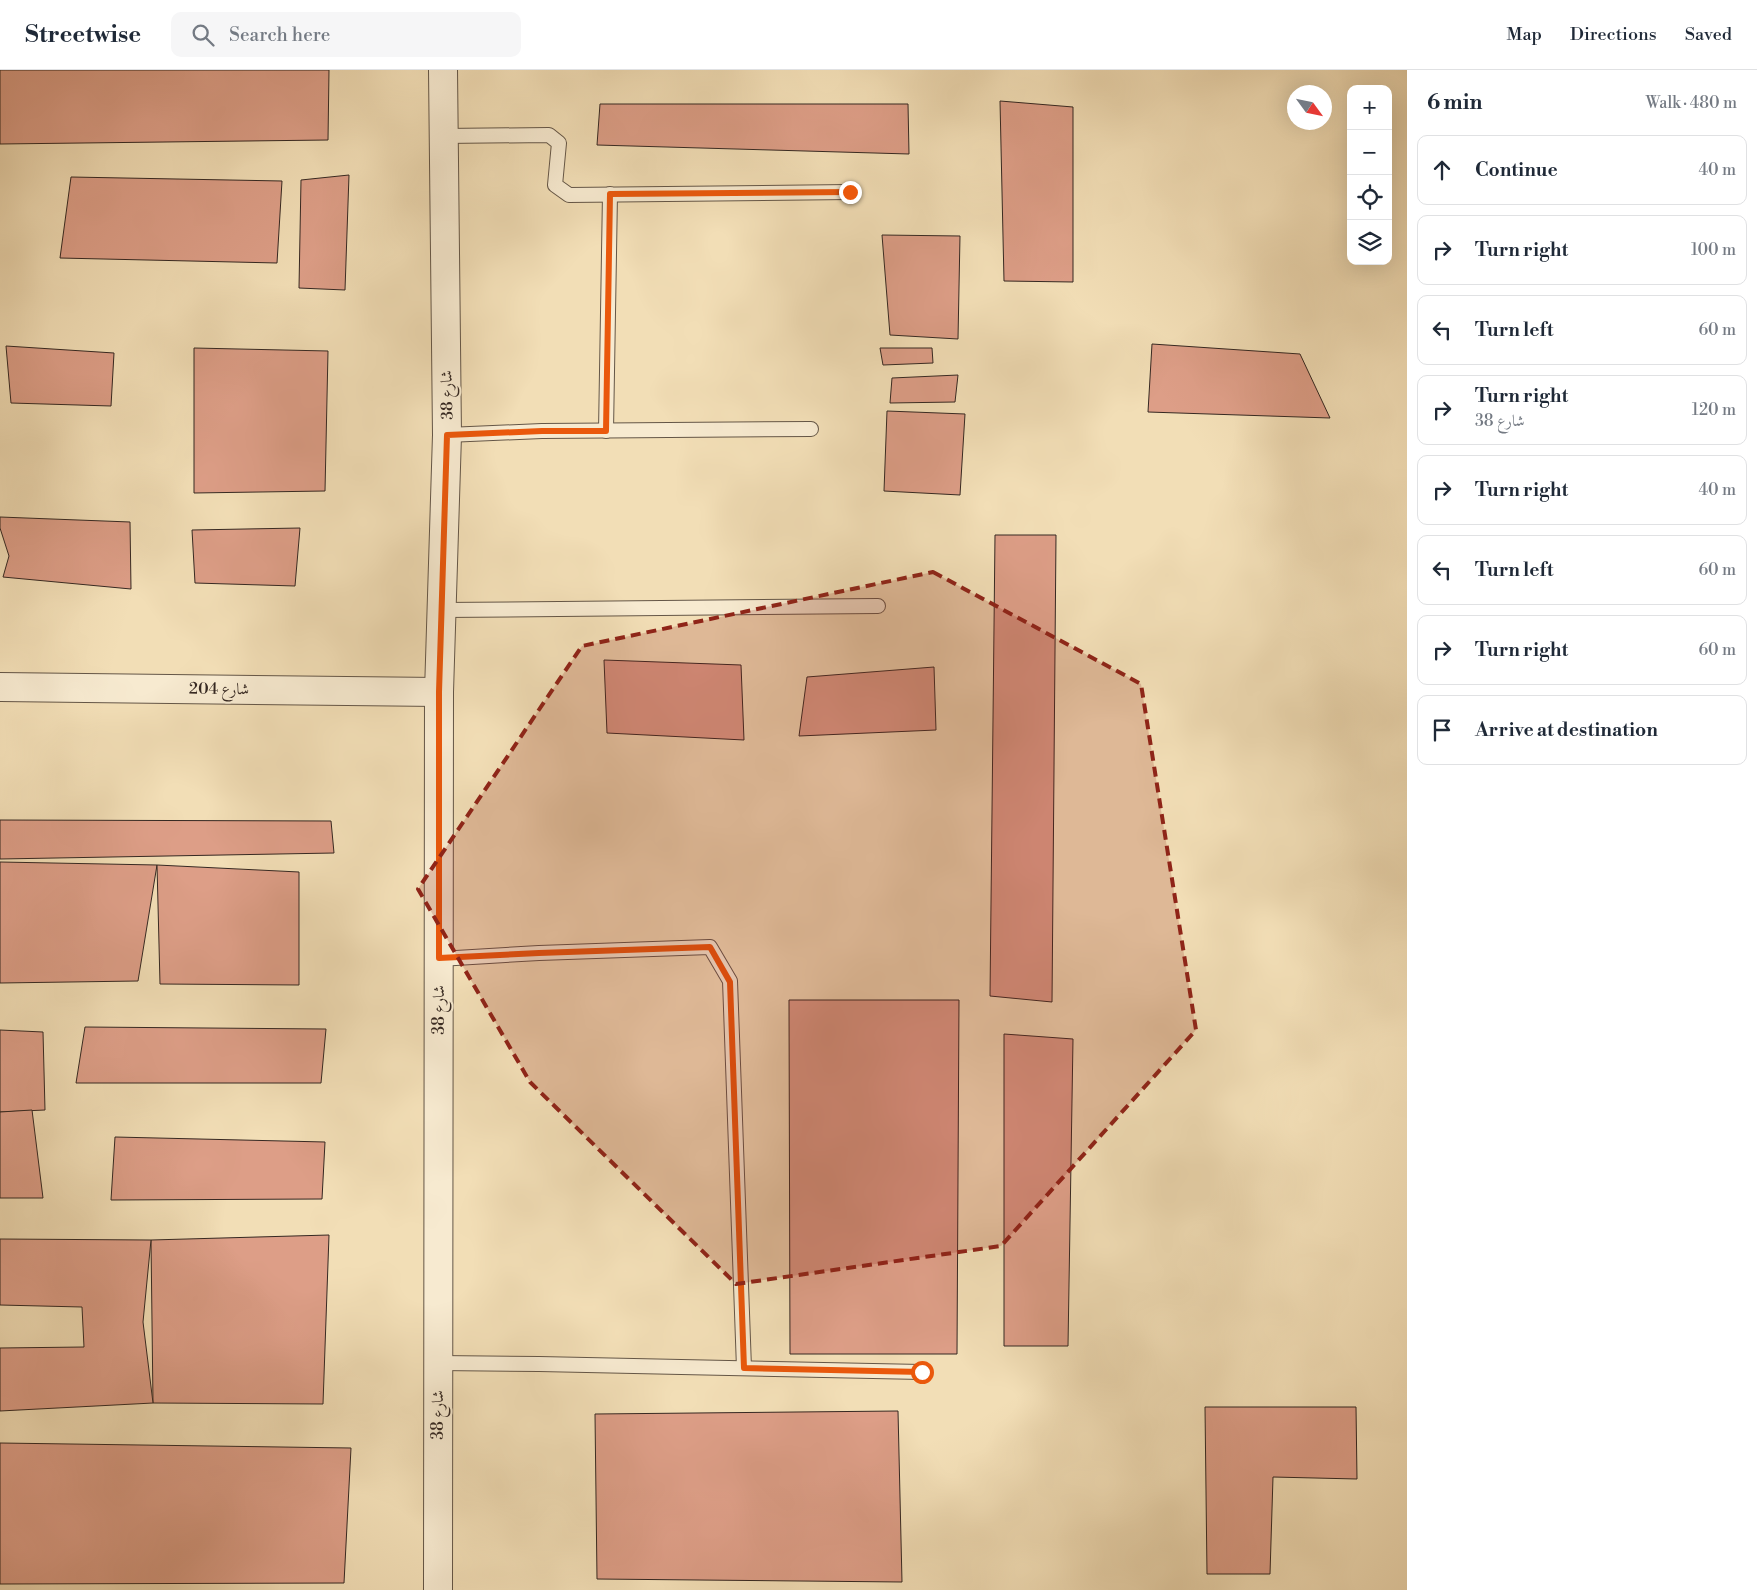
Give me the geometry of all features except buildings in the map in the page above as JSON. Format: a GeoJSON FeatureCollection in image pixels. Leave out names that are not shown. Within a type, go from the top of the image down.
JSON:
{"type":"FeatureCollection","features":[{"type":"Feature","properties":{"kind":"street","name":"شارع 38"},"geometry":{"type":"LineString","coordinates":[[438,1590],[439,692],[447,435],[443,70]]}},
{"type":"Feature","properties":{"kind":"street","name":"شارع 204"},"geometry":{"type":"LineString","coordinates":[[0,687],[439,692]]}},
{"type":"Feature","properties":{"kind":"lane"},"geometry":{"type":"LineString","coordinates":[[443,136],[548,134],[559,143],[555,185],[569,195],[850,192]]}},
{"type":"Feature","properties":{"kind":"lane"},"geometry":{"type":"LineString","coordinates":[[606,431],[610,194]]}},
{"type":"Feature","properties":{"kind":"lane"},"geometry":{"type":"LineString","coordinates":[[447,435],[542,431],[811,429]]}},
{"type":"Feature","properties":{"kind":"lane"},"geometry":{"type":"LineString","coordinates":[[442,610],[878,606]]}},
{"type":"Feature","properties":{"kind":"lane"},"geometry":{"type":"LineString","coordinates":[[439,958],[710,947],[730,982],[744,1368]]}},
{"type":"Feature","properties":{"kind":"lane"},"geometry":{"type":"LineString","coordinates":[[438,1363],[922,1372]]}},
{"type":"Feature","properties":{"kind":"highlighted area"},"geometry":{"type":"Polygon","coordinates":[[[933,572],[1141,684],[1196,1030],[1001,1246],[736,1284],[530,1082],[418,889],[582,646],[933,572]]]}},
{"type":"Feature","properties":{"kind":"route"},"geometry":{"type":"LineString","coordinates":[[850,192],[610,194],[606,431],[542,431],[447,435],[439,692],[439,958],[710,947],[730,982],[744,1368],[922,1372]]}}]}
